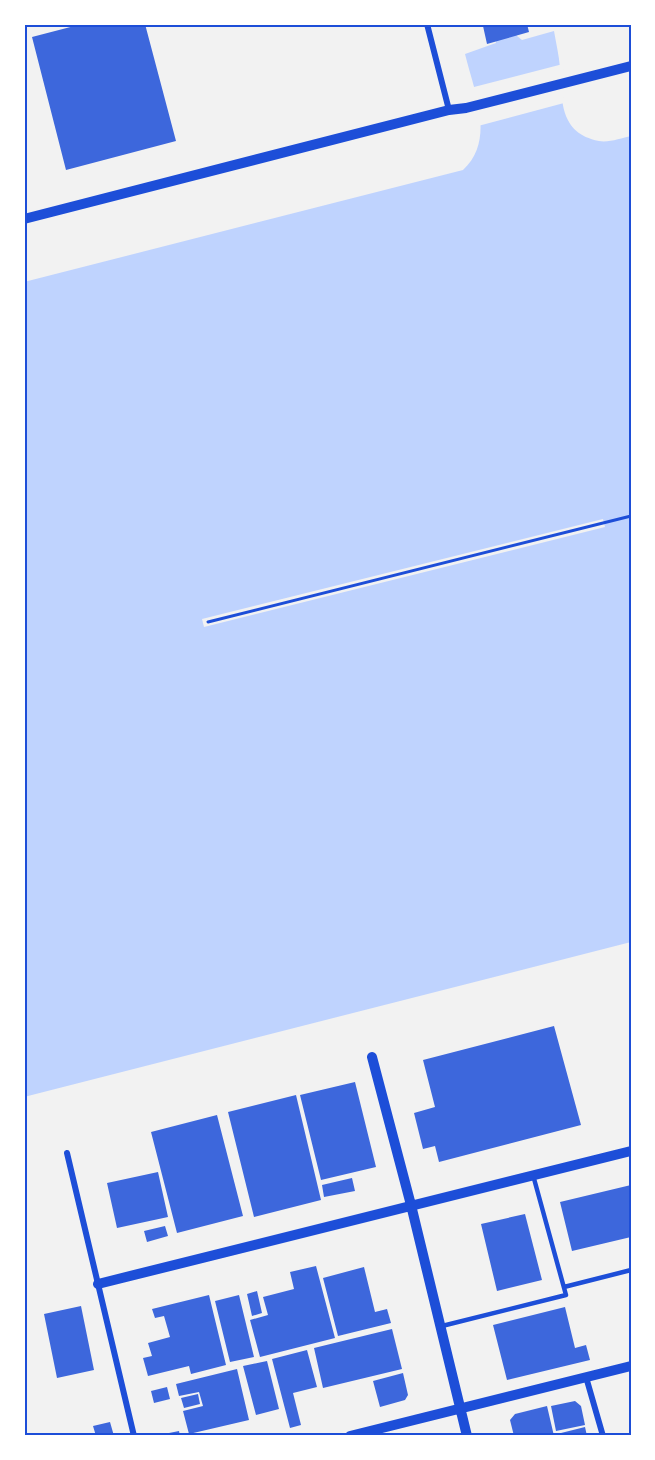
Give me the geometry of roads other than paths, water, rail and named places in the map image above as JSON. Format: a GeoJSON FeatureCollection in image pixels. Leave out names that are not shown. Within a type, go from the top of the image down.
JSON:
{"type":"FeatureCollection","features":[{"type":"Feature","properties":{"kind":"street"},"geometry":{"type":"LineString","coordinates":[[427,24],[449,110]]}},
{"type":"Feature","properties":{"kind":"street"},"geometry":{"type":"LineString","coordinates":[[24,219],[449,110],[466,108],[631,66]]}},
{"type":"Feature","properties":{"kind":"street"},"geometry":{"type":"LineString","coordinates":[[372,1057],[411,1205],[467,1436]]}},
{"type":"Feature","properties":{"kind":"street"},"geometry":{"type":"LineString","coordinates":[[98,1284],[631,1151]]}},
{"type":"Feature","properties":{"kind":"street"},"geometry":{"type":"LineString","coordinates":[[67,1154],[134,1436]]}},
{"type":"Feature","properties":{"kind":"street"},"geometry":{"type":"LineString","coordinates":[[350,1436],[631,1366]]}},
{"type":"Feature","properties":{"kind":"street"},"geometry":{"type":"LineString","coordinates":[[586,1377],[603,1436]]}},
{"type":"Feature","properties":{"kind":"lane"},"geometry":{"type":"LineString","coordinates":[[440,1327],[566,1296],[533,1175]]}},
{"type":"Feature","properties":{"kind":"lane"},"geometry":{"type":"LineString","coordinates":[[564,1287],[631,1270]]}},
{"type":"Feature","properties":{"kind":"water"},"geometry":{"type":"Polygon","coordinates":[[[494,24],[513,24],[517,36],[522,40],[554,31],[560,63],[561,92],[565,114],[570,123],[576,131],[599,141],[611,141],[631,136],[631,942],[24,1097],[24,282],[463,170],[473,158],[481,130],[477,99],[465,54],[496,43],[494,24]]]}}]}
